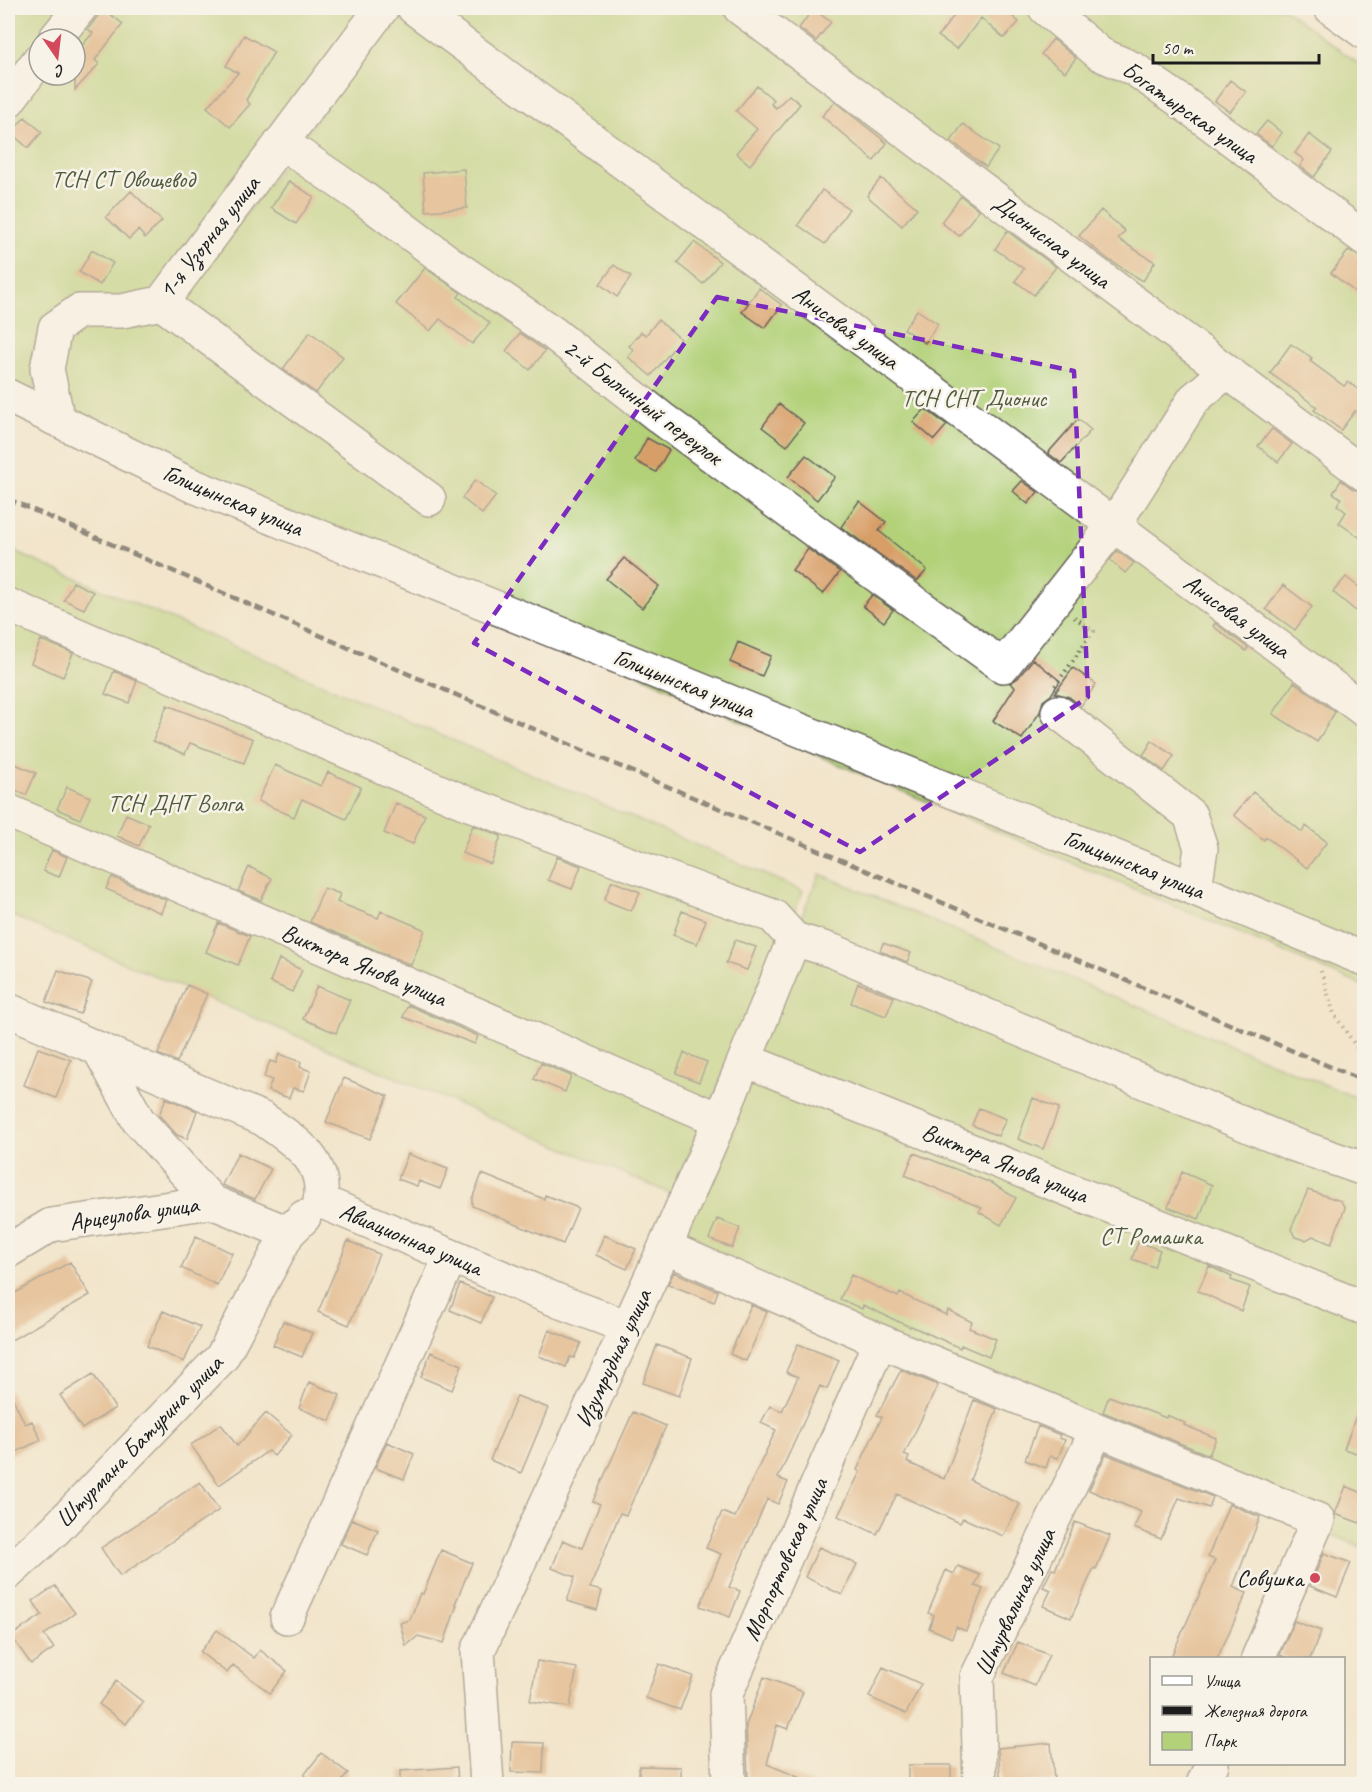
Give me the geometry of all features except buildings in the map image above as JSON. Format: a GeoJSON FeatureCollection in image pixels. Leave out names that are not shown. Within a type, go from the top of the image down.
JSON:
{"type":"FeatureCollection","features":[{"type":"Feature","properties":{"kind":"street"},"geometry":{"type":"LineString","coordinates":[[65,27],[80,8]]}},
{"type":"Feature","properties":{"kind":"street","name":"1-я Узорная улица"},"geometry":{"type":"LineString","coordinates":[[58,420],[47,369],[55,328],[78,311],[122,311],[161,303],[382,8]]}},
{"type":"Feature","properties":{"kind":"street","name":"Анисовая улица"},"geometry":{"type":"LineString","coordinates":[[414,8],[1365,710]]}},
{"type":"Feature","properties":{"kind":"street","name":"Дионисная улица"},"geometry":{"type":"LineString","coordinates":[[740,8],[1365,474]]}},
{"type":"Feature","properties":{"kind":"street","name":"Богатырская улица"},"geometry":{"type":"LineString","coordinates":[[1045,8],[1100,54],[1134,69],[1161,87],[1365,238]]}},
{"type":"Feature","properties":{"kind":"street"},"geometry":{"type":"LineString","coordinates":[[1331,8],[1365,32]]}},
{"type":"Feature","properties":{"kind":"street"},"geometry":{"type":"LineString","coordinates":[[8,101],[27,76]]}},
{"type":"Feature","properties":{"kind":"street","name":"2-й Былинный переулок"},"geometry":{"type":"LineString","coordinates":[[281,142],[363,198],[451,264],[553,333],[670,425],[1003,666],[1053,602]]}},
{"type":"Feature","properties":{"kind":"street"},"geometry":{"type":"LineString","coordinates":[[161,303],[429,498]]}},
{"type":"Feature","properties":{"kind":"street"},"geometry":{"type":"LineString","coordinates":[[1053,602],[1114,525],[1194,399],[1226,372]]}},
{"type":"Feature","properties":{"kind":"street","name":"Голицынская улица"},"geometry":{"type":"LineString","coordinates":[[8,396],[189,484],[1365,959]]}},
{"type":"Feature","properties":{"kind":"street"},"geometry":{"type":"LineString","coordinates":[[8,605],[464,802],[773,916],[794,939],[833,951],[1292,1144],[1365,1169]]}},
{"type":"Feature","properties":{"kind":"street"},"geometry":{"type":"LineString","coordinates":[[1058,712],[1190,815],[1201,849],[1195,889]]}},
{"type":"Feature","properties":{"kind":"street","name":"Виктора Янова улица"},"geometry":{"type":"LineString","coordinates":[[8,811],[720,1120]]}},
{"type":"Feature","properties":{"kind":"street","name":"Изумрудная улица"},"geometry":{"type":"LineString","coordinates":[[487,1785],[478,1651],[665,1246],[720,1120],[794,939]]}},
{"type":"Feature","properties":{"kind":"street","name":"Авиационная улица"},"geometry":{"type":"LineString","coordinates":[[8,1010],[263,1119],[296,1143],[318,1167],[323,1189],[320,1202],[627,1327]]}},
{"type":"Feature","properties":{"kind":"street"},"geometry":{"type":"LineString","coordinates":[[99,1049],[138,1119],[212,1202]]}},
{"type":"Feature","properties":{"kind":"street","name":"Виктора Янова улица"},"geometry":{"type":"LineString","coordinates":[[745,1060],[1365,1308]]}},
{"type":"Feature","properties":{"kind":"street","name":"Арцеулова улица"},"geometry":{"type":"LineString","coordinates":[[8,1251],[51,1225],[212,1202],[288,1233]]}},
{"type":"Feature","properties":{"kind":"street"},"geometry":{"type":"LineString","coordinates":[[288,1233],[320,1202]]}},
{"type":"Feature","properties":{"kind":"street","name":"Штурмана Батурина улица"},"geometry":{"type":"LineString","coordinates":[[8,1573],[55,1530],[222,1357],[288,1233]]}},
{"type":"Feature","properties":{"kind":"street"},"geometry":{"type":"LineString","coordinates":[[665,1246],[880,1341],[1318,1520],[1259,1657]]}},
{"type":"Feature","properties":{"kind":"street"},"geometry":{"type":"LineString","coordinates":[[287,1617],[451,1256]]}},
{"type":"Feature","properties":{"kind":"street","name":"Морпортовская улица"},"geometry":{"type":"LineString","coordinates":[[729,1785],[726,1694],[880,1341]]}},
{"type":"Feature","properties":{"kind":"street","name":"Штурвальная улица"},"geometry":{"type":"LineString","coordinates":[[980,1785],[977,1677],[1097,1430]]}},
{"type":"Feature","properties":{"kind":"street"},"geometry":{"type":"LineString","coordinates":[[1203,1785],[1212,1765]]}},
{"type":"Feature","properties":{"kind":"path"},"geometry":{"type":"LineString","coordinates":[[1053,602],[1094,631],[1044,701],[1058,712]]}},
{"type":"Feature","properties":{"kind":"path"},"geometry":{"type":"LineString","coordinates":[[1321,969],[1334,1014],[1365,1058]]}},
{"type":"Feature","properties":{"kind":"highlighted area"},"geometry":{"type":"Polygon","coordinates":[[[717,297],[1074,371],[1088,697],[860,852],[474,643],[717,297]]]}},
{"type":"Feature","properties":{"kind":"green space","name":"ТСН СТ Овощевод"},"geometry":{"type":"Polygon","coordinates":[[[8,8],[389,8],[172,304],[84,317],[39,364],[32,398],[8,388],[8,8]]]}},
{"type":"Feature","properties":{"kind":"green space","name":"ТСН СНТ Дионис"},"geometry":{"type":"Polygon","coordinates":[[[398,8],[1283,8],[1364,68],[1364,986],[798,747],[233,488],[38,394],[78,324],[176,310],[398,8]]]}},
{"type":"Feature","properties":{"kind":"green space","name":"ТСН ДНТ Волга"},"geometry":{"type":"Polygon","coordinates":[[[8,549],[803,891],[672,1194],[8,914],[8,549]]]}},
{"type":"Feature","properties":{"kind":"green space","name":"СТ Ромашка"},"geometry":{"type":"Polygon","coordinates":[[[820,874],[1364,1101],[1364,1548],[656,1247],[820,874]]]}},
{"type":"Feature","properties":{"kind":"railway"},"geometry":{"type":"LineString","coordinates":[[8,499],[612,763],[1364,1081]]}},
{"type":"Feature","properties":{"kind":"place","name":"Совушка"},"geometry":{"type":"Point","coordinates":[1315,1578]}}]}
